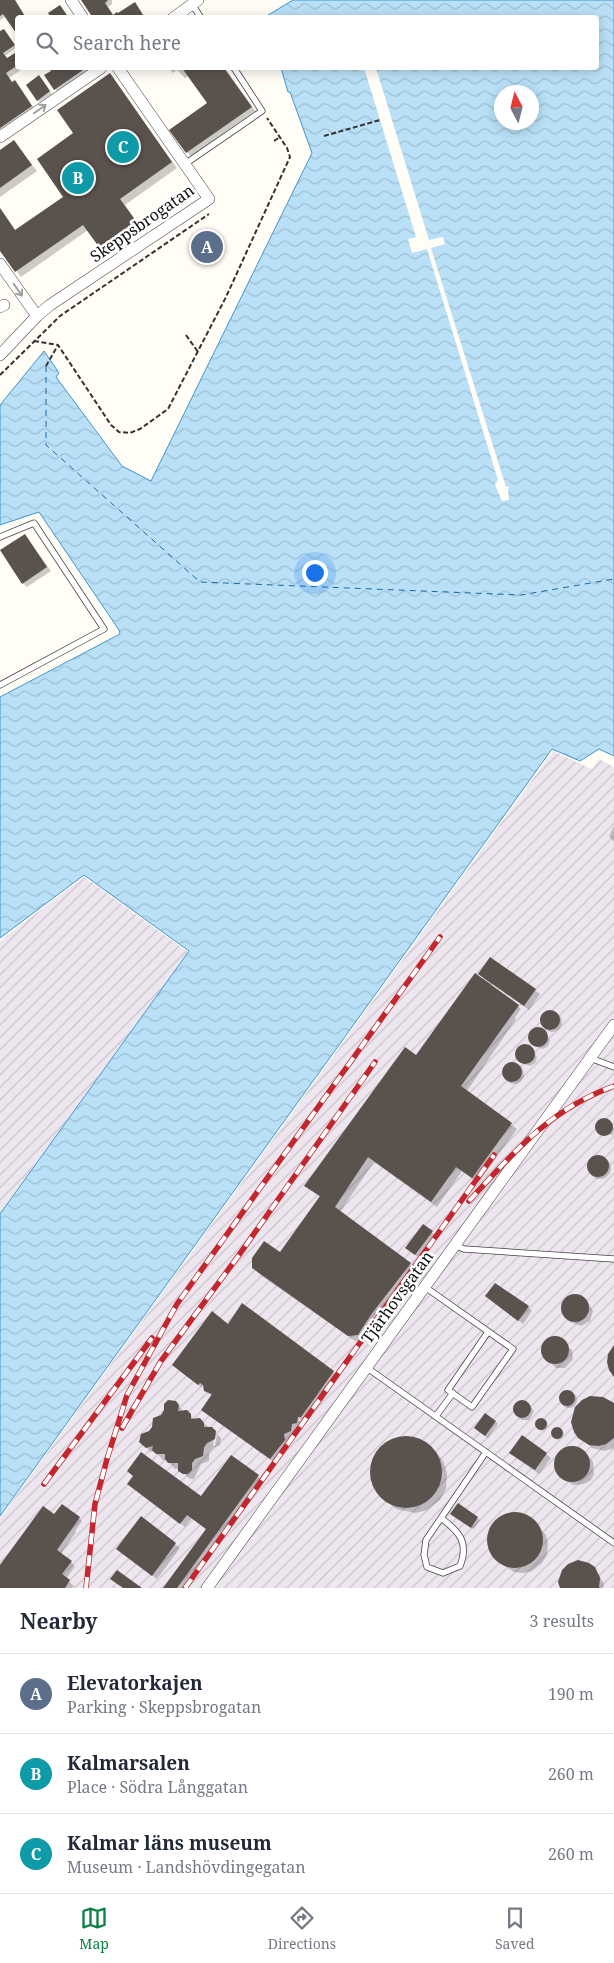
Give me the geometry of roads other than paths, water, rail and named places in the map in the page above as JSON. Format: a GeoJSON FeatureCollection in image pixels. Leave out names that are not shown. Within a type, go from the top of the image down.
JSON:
{"type":"FeatureCollection","features":[{"type":"Feature","properties":{"kind":"street"},"geometry":{"type":"LineString","coordinates":[[71,0],[81,15]]}},
{"type":"Feature","properties":{"kind":"street"},"geometry":{"type":"LineString","coordinates":[[177,15],[195,2]]}},
{"type":"Feature","properties":{"kind":"street"},"geometry":{"type":"LineString","coordinates":[[0,137],[98,70]]}},
{"type":"Feature","properties":{"kind":"street"},"geometry":{"type":"LineString","coordinates":[[119,70],[185,164]]}},
{"type":"Feature","properties":{"kind":"street","name":"Skeppsbrogatan"},"geometry":{"type":"LineString","coordinates":[[0,355],[36,316],[50,304],[209,199],[185,164]]}},
{"type":"Feature","properties":{"kind":"street"},"geometry":{"type":"LineString","coordinates":[[0,264],[36,316]]}},
{"type":"Feature","properties":{"kind":"street","name":"Tjärhovsgatan"},"geometry":{"type":"LineString","coordinates":[[207,1588],[614,1025]]}},
{"type":"Feature","properties":{"kind":"lane"},"geometry":{"type":"LineString","coordinates":[[195,2],[199,15]]}},
{"type":"Feature","properties":{"kind":"lane","name":"Skeppsbrogatan"},"geometry":{"type":"LineString","coordinates":[[185,164],[262,111],[235,70]]}},
{"type":"Feature","properties":{"kind":"lane"},"geometry":{"type":"LineString","coordinates":[[0,537],[34,523],[104,629],[0,685]]}},
{"type":"Feature","properties":{"kind":"lane"},"geometry":{"type":"LineString","coordinates":[[590,1058],[614,1067]]}},
{"type":"Feature","properties":{"kind":"lane"},"geometry":{"type":"LineString","coordinates":[[455,1244],[464,1249],[614,1259]]}},
{"type":"Feature","properties":{"kind":"lane"},"geometry":{"type":"LineString","coordinates":[[425,1287],[513,1349],[472,1407],[448,1390],[488,1332]]}},
{"type":"Feature","properties":{"kind":"lane"},"geometry":{"type":"LineString","coordinates":[[366,1367],[614,1543]]}},
{"type":"Feature","properties":{"kind":"lane"},"geometry":{"type":"LineString","coordinates":[[436,1416],[453,1393]]}},
{"type":"Feature","properties":{"kind":"lane"},"geometry":{"type":"LineString","coordinates":[[441,1518],[451,1526],[461,1539],[465,1554],[460,1566],[443,1573],[427,1567],[424,1556],[426,1540],[441,1518],[486,1452]]}},
{"type":"Feature","properties":{"kind":"water"},"geometry":{"type":"Polygon","coordinates":[[[293,0],[614,0],[614,756],[599,749],[580,761],[552,749],[0,1516],[0,1214],[189,951],[84,875],[0,938],[0,697],[120,634],[39,512],[0,525],[0,405],[44,351],[59,373],[56,377],[122,466],[151,481],[312,153],[290,92],[288,92],[282,70],[599,70],[599,15],[268,15],[293,0]]]}},
{"type":"Feature","properties":{"kind":"railway"},"geometry":{"type":"LineString","coordinates":[[86,1588],[95,1504],[127,1395],[177,1304],[440,937]]}},
{"type":"Feature","properties":{"kind":"railway"},"geometry":{"type":"LineString","coordinates":[[122,1428],[161,1361],[239,1255],[375,1062]]}},
{"type":"Feature","properties":{"kind":"railway"},"geometry":{"type":"LineString","coordinates":[[469,1201],[534,1134],[571,1107],[614,1086]]}},
{"type":"Feature","properties":{"kind":"railway"},"geometry":{"type":"LineString","coordinates":[[185,1588],[494,1155]]}},
{"type":"Feature","properties":{"kind":"railway"},"geometry":{"type":"LineString","coordinates":[[44,1484],[152,1338]]}},
{"type":"Feature","properties":{"kind":"place","name":"Kalmar läns museum"},"geometry":{"type":"Point","coordinates":[123,147]}},
{"type":"Feature","properties":{"kind":"place","name":"Kalmarsalen"},"geometry":{"type":"Point","coordinates":[78,178]}},
{"type":"Feature","properties":{"kind":"place","name":"Elevatorkajen"},"geometry":{"type":"Point","coordinates":[207,247]}}]}
